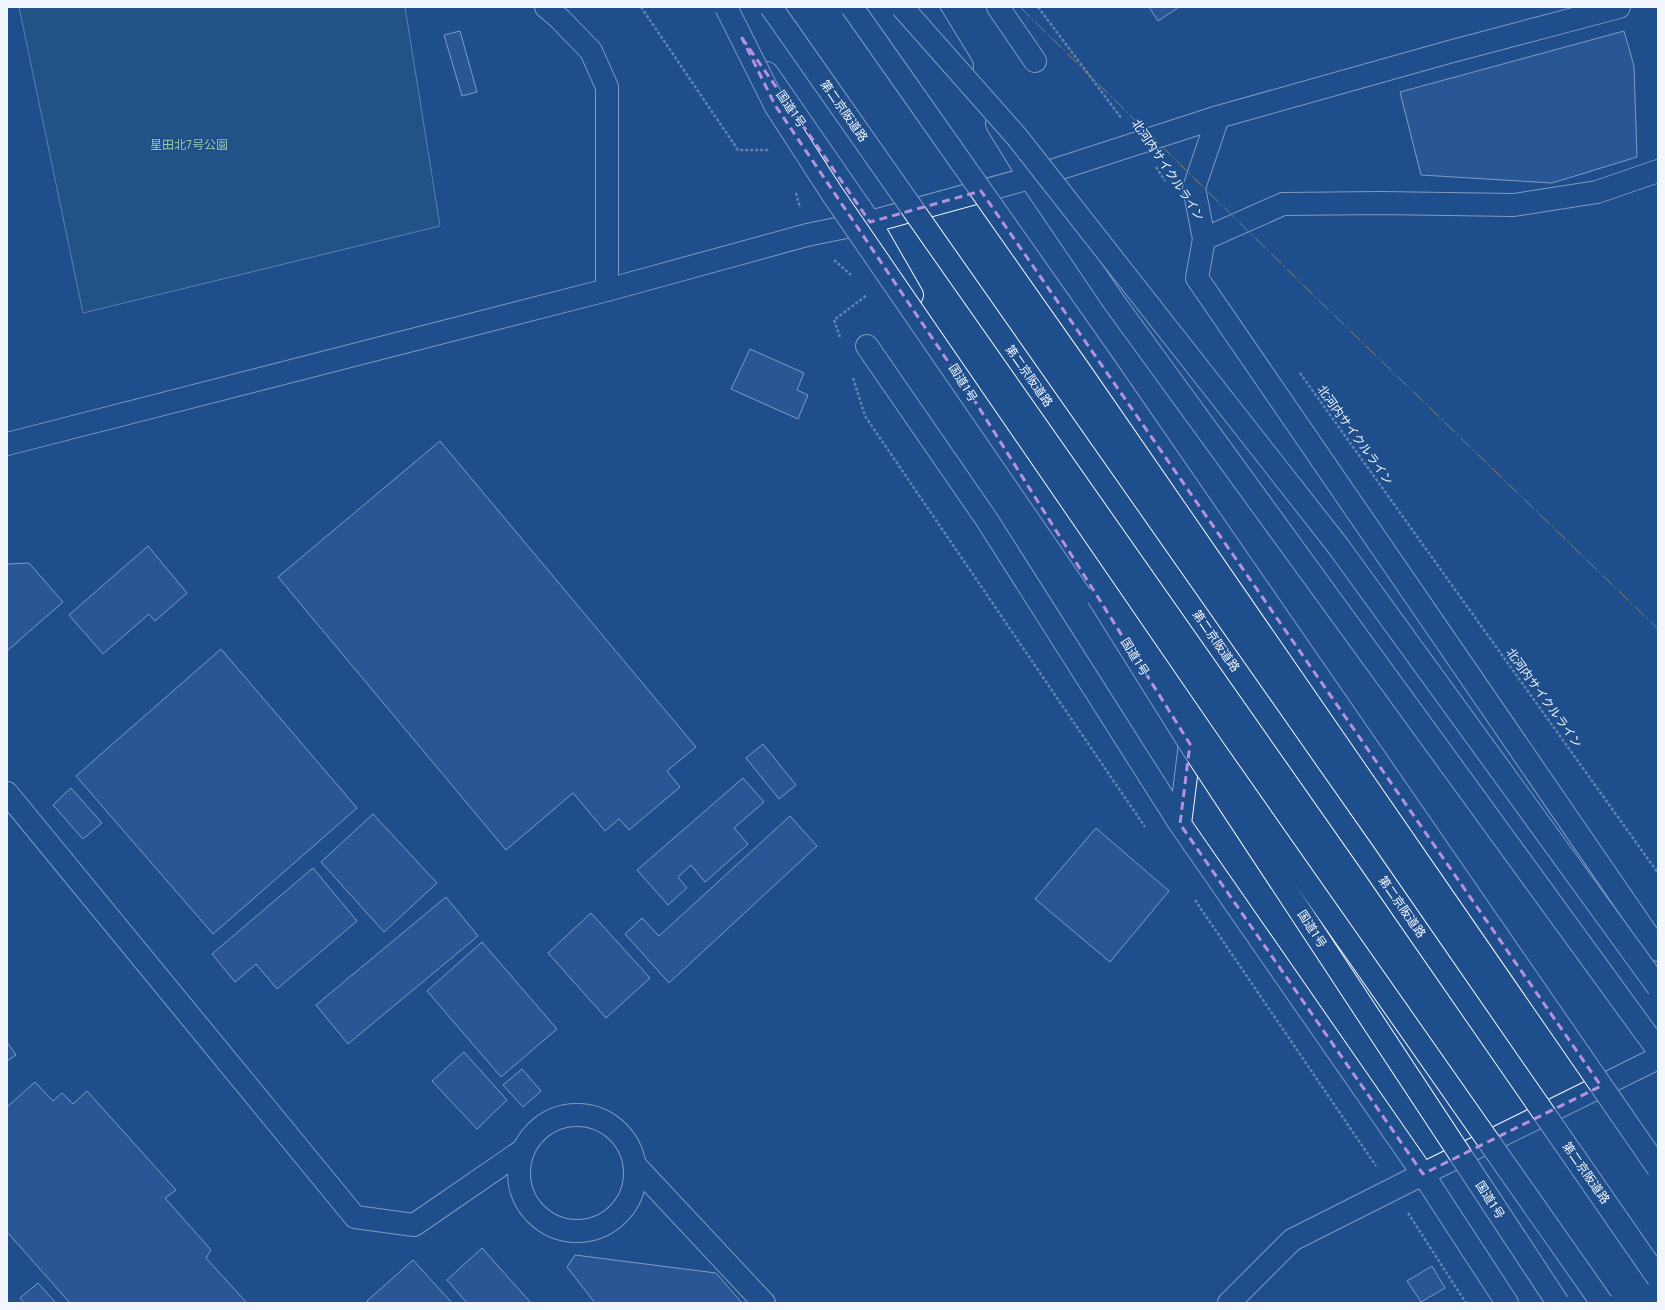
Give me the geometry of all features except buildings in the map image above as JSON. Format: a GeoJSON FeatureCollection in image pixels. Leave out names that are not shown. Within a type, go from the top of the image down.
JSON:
{"type":"FeatureCollection","features":[{"type":"Feature","properties":{"kind":"main road"},"geometry":{"type":"LineString","coordinates":[[546,7],[560,19],[591,51],[607,87],[607,290]]}},
{"type":"Feature","properties":{"kind":"main road","name":"国道1号"},"geometry":{"type":"LineString","coordinates":[[720,7],[870,222],[951,362],[1190,744],[1558,1303]]}},
{"type":"Feature","properties":{"kind":"main road"},"geometry":{"type":"LineString","coordinates":[[726,7],[775,105],[831,192],[1213,748],[1602,1303]]}},
{"type":"Feature","properties":{"kind":"main road","name":"第二京阪道路"},"geometry":{"type":"LineString","coordinates":[[771,7],[1362,850],[1658,1278]]}},
{"type":"Feature","properties":{"kind":"main road"},"geometry":{"type":"LineString","coordinates":[[852,7],[1110,374],[1658,1168]]}},
{"type":"Feature","properties":{"kind":"main road"},"geometry":{"type":"LineString","coordinates":[[902,7],[1017,136],[1338,546],[1658,988]]}},
{"type":"Feature","properties":{"kind":"main road"},"geometry":{"type":"LineString","coordinates":[[926,7],[1030,178],[1114,302],[1658,1050]]}},
{"type":"Feature","properties":{"kind":"main road"},"geometry":{"type":"LineString","coordinates":[[998,7],[1035,61]]}},
{"type":"Feature","properties":{"kind":"main road"},"geometry":{"type":"LineString","coordinates":[[7,444],[607,290],[808,235],[870,222],[1030,178],[1218,117],[1449,52],[1619,7]]}},
{"type":"Feature","properties":{"kind":"main road"},"geometry":{"type":"LineString","coordinates":[[1218,117],[1194,188],[1204,239],[1197,278],[1658,950]]}},
{"type":"Feature","properties":{"kind":"main road"},"geometry":{"type":"LineString","coordinates":[[1204,239],[1282,204],[1380,203],[1514,205],[1597,192],[1658,171]]}},
{"type":"Feature","properties":{"kind":"main road"},"geometry":{"type":"LineString","coordinates":[[867,346],[987,520],[1180,824],[1422,1174],[1507,1303]]}},
{"type":"Feature","properties":{"kind":"main road"},"geometry":{"type":"LineString","coordinates":[[1180,824],[1190,744]]}},
{"type":"Feature","properties":{"kind":"main road"},"geometry":{"type":"LineString","coordinates":[[7,793],[355,1217],[414,1225],[523,1150]]}},
{"type":"Feature","properties":{"kind":"main road"},"geometry":{"type":"LineString","coordinates":[[1229,1303],[1292,1240],[1422,1174],[1658,1058]]}},
{"type":"Feature","properties":{"kind":"main road"},"geometry":{"type":"LineString","coordinates":[[584,1115],[602,1120],[617,1131],[629,1146],[634,1164],[634,1183],[627,1202],[615,1217],[598,1227],[579,1231],[560,1229],[543,1220],[529,1206],[521,1188],[519,1168],[523,1150],[533,1134],[548,1122],[565,1116],[584,1115]]}},
{"type":"Feature","properties":{"kind":"main road"},"geometry":{"type":"LineString","coordinates":[[634,1164],[764,1303]]}},
{"type":"Feature","properties":{"kind":"path","name":"北河内サイクルライン"},"geometry":{"type":"LineString","coordinates":[[1038,7],[1139,142],[1169,187]]}},
{"type":"Feature","properties":{"kind":"path","name":"北河内サイクルライン"},"geometry":{"type":"LineString","coordinates":[[1297,368],[1658,873]]}},
{"type":"Feature","properties":{"kind":"highlighted area"},"geometry":{"type":"Polygon","coordinates":[[[742,38],[870,222],[981,191],[1601,1086],[1423,1174],[1180,824],[1190,744],[976,403],[775,105],[742,38]]]}},
{"type":"Feature","properties":{"kind":"green space","name":"星田北7号公園"},"geometry":{"type":"Polygon","coordinates":[[[19,7],[405,7],[440,226],[83,313],[19,7]]]}},
{"type":"Feature","properties":{"kind":"power"},"geometry":{"type":"LineString","coordinates":[[1020,7],[1301,283],[1658,629]]}}]}
